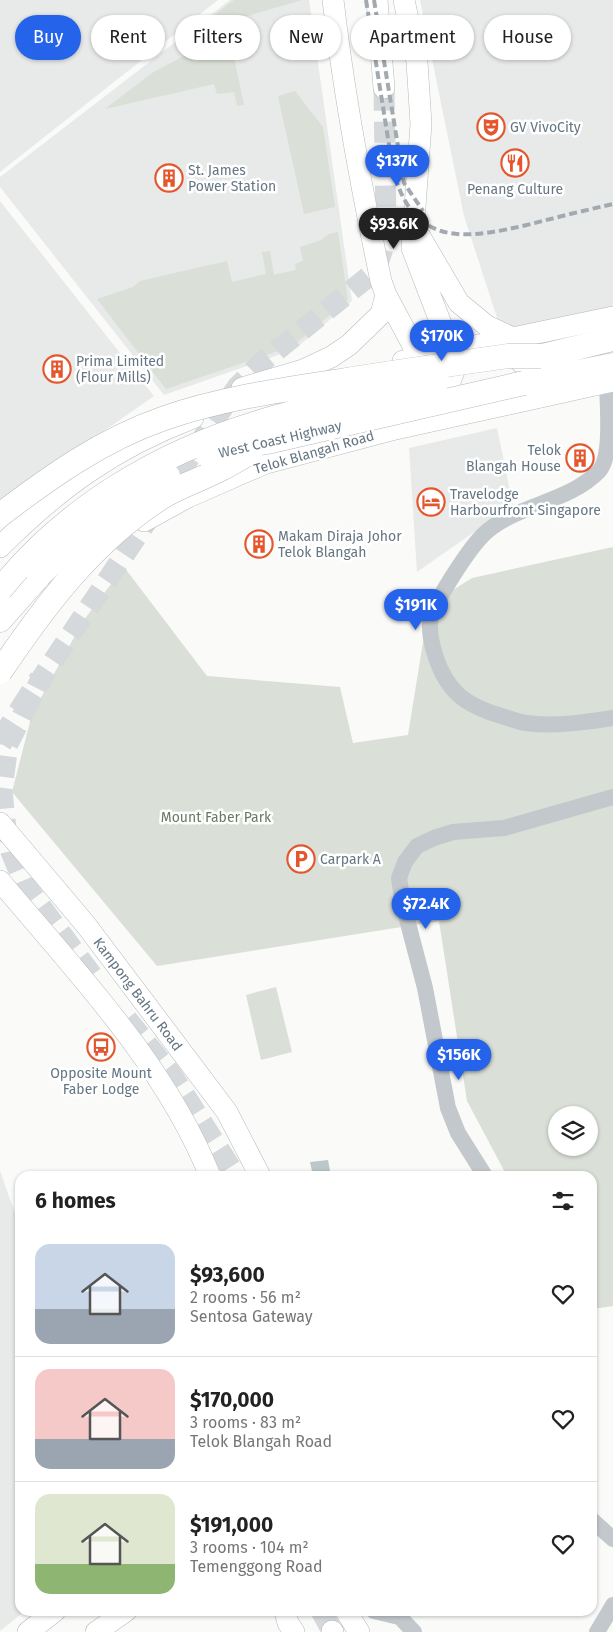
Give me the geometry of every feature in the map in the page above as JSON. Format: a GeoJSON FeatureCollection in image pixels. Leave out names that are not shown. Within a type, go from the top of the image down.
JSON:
{"type":"FeatureCollection","features":[{"type":"Feature","properties":{"kind":"highway","name":"West Coast Highway"},"geometry":{"type":"LineString","coordinates":[[0,590],[56,531],[82,510],[134,477],[204,442],[282,416],[613,339]]}},
{"type":"Feature","properties":{"kind":"highway"},"geometry":{"type":"LineString","coordinates":[[0,515],[52,476],[79,459],[133,432],[178,414],[224,401],[298,387],[508,356],[541,356]]}},
{"type":"Feature","properties":{"kind":"highway","name":"West Coast Highway"},"geometry":{"type":"LineString","coordinates":[[0,620],[59,555],[134,496],[156,482],[215,454],[236,447],[267,442],[402,410],[611,376]]}},
{"type":"Feature","properties":{"kind":"highway"},"geometry":{"type":"LineString","coordinates":[[2,675],[29,630],[77,568],[120,527],[164,496],[223,469],[267,442]]}},
{"type":"Feature","properties":{"kind":"main road"},"geometry":{"type":"LineString","coordinates":[[334,0],[342,78],[355,158],[381,281],[386,296],[431,379],[444,388],[480,401],[503,405]]}},
{"type":"Feature","properties":{"kind":"main road"},"geometry":{"type":"LineString","coordinates":[[377,0],[384,88]]}},
{"type":"Feature","properties":{"kind":"main road"},"geometry":{"type":"LineString","coordinates":[[390,430],[444,388],[450,382],[454,371],[450,350],[412,248],[412,223],[421,124],[417,62],[404,0]]}},
{"type":"Feature","properties":{"kind":"main road"},"geometry":{"type":"LineString","coordinates":[[412,223],[460,303],[487,326],[513,338]]}},
{"type":"Feature","properties":{"kind":"main road"},"geometry":{"type":"LineString","coordinates":[[166,430],[177,417],[193,405],[303,370],[331,357],[349,345],[381,314],[386,296]]}},
{"type":"Feature","properties":{"kind":"main road"},"geometry":{"type":"LineString","coordinates":[[0,547],[40,509],[90,469],[166,430],[224,407],[450,350],[613,317]]}},
{"type":"Feature","properties":{"kind":"main road","name":"Telok Blangah Road"},"geometry":{"type":"LineString","coordinates":[[2,675],[78,575],[106,547],[157,513],[266,463],[390,430],[503,405],[611,376]]}},
{"type":"Feature","properties":{"kind":"main road","name":"Kampong Bahru Road"},"geometry":{"type":"LineString","coordinates":[[0,823],[86,925],[227,1112],[257,1171]]}},
{"type":"Feature","properties":{"kind":"main road"},"geometry":{"type":"LineString","coordinates":[[0,881],[124,1031],[168,1093],[192,1136],[208,1171]]}},
{"type":"Feature","properties":{"kind":"main road"},"geometry":{"type":"LineString","coordinates":[[28,1632],[49,1616]]}},
{"type":"Feature","properties":{"kind":"main road"},"geometry":{"type":"LineString","coordinates":[[96,1632],[120,1616]]}},
{"type":"Feature","properties":{"kind":"main road"},"geometry":{"type":"LineString","coordinates":[[350,1616],[359,1632]]}},
{"type":"Feature","properties":{"kind":"street"},"geometry":{"type":"LineString","coordinates":[[611,376],[605,456],[600,470],[559,498],[521,512],[482,536],[441,594],[431,620],[432,646],[441,674],[460,698],[483,710],[526,723],[581,722],[613,718]]}},
{"type":"Feature","properties":{"kind":"street"},"geometry":{"type":"LineString","coordinates":[[483,1171],[458,1133],[448,1108],[425,988],[403,904],[399,878],[405,862],[418,846],[434,838],[454,832],[504,828],[613,797]]}},
{"type":"Feature","properties":{"kind":"street"},"geometry":{"type":"LineString","coordinates":[[597,1525],[613,1539]]}},
{"type":"Feature","properties":{"kind":"street"},"geometry":{"type":"LineString","coordinates":[[597,1632],[613,1605]]}},
{"type":"Feature","properties":{"kind":"street"},"geometry":{"type":"LineString","coordinates":[[399,1616],[414,1632]]}},
{"type":"Feature","properties":{"kind":"shaded area"},"geometry":{"type":"Polygon","coordinates":[[[0,0],[218,0],[199,15],[175,15],[175,34],[165,42],[165,15],[91,15],[91,60],[142,60],[0,172],[0,0]]]}},
{"type":"Feature","properties":{"kind":"shaded area"},"geometry":{"type":"Polygon","coordinates":[[[230,0],[309,0],[311,15],[270,15],[270,60],[318,60],[352,301],[295,349],[164,395],[0,187],[0,177],[152,60],[165,60],[165,50],[175,42],[175,60],[260,60],[260,15],[211,15],[230,0]]]}},
{"type":"Feature","properties":{"kind":"shaded area"},"geometry":{"type":"Polygon","coordinates":[[[420,0],[613,0],[613,308],[501,330],[464,216],[432,60],[474,60],[474,15],[423,15],[420,0]]]}},
{"type":"Feature","properties":{"kind":"shaded area"},"geometry":{"type":"Polygon","coordinates":[[[0,201],[154,396],[0,504],[0,201]]]}},
{"type":"Feature","properties":{"kind":"shaded area"},"geometry":{"type":"Polygon","coordinates":[[[497,428],[513,505],[417,572],[409,448],[497,428]]]}},
{"type":"Feature","properties":{"kind":"shaded area"},"geometry":{"type":"Polygon","coordinates":[[[328,1160],[330,1171],[312,1171],[310,1162],[328,1160]]]}},
{"type":"Feature","properties":{"kind":"shaded area"},"geometry":{"type":"Polygon","coordinates":[[[0,1171],[15,1213],[15,1616],[19,1616],[0,1631],[0,1171]]]}},
{"type":"Feature","properties":{"kind":"green space"},"geometry":{"type":"Polygon","coordinates":[[[234,0],[302,0],[250,15],[214,15],[234,0]]]}},
{"type":"Feature","properties":{"kind":"green space"},"geometry":{"type":"Polygon","coordinates":[[[176,60],[235,60],[244,105],[237,106],[234,92],[217,94],[214,84],[105,109],[152,73],[176,60]]]}},
{"type":"Feature","properties":{"kind":"green space"},"geometry":{"type":"Polygon","coordinates":[[[295,91],[323,127],[335,207],[304,214],[278,96],[295,91]]]}},
{"type":"Feature","properties":{"kind":"green space"},"geometry":{"type":"Polygon","coordinates":[[[338,232],[348,300],[293,346],[166,389],[97,299],[133,287],[140,281],[227,261],[232,282],[266,274],[262,252],[270,251],[274,275],[296,270],[295,264],[303,261],[300,247],[338,232]]]}},
{"type":"Feature","properties":{"kind":"green space","name":"Mount Faber Park"},"geometry":{"type":"Polygon","coordinates":[[[613,547],[613,1306],[597,1308],[597,1171],[504,1171],[467,1101],[439,921],[157,966],[12,792],[32,714],[83,621],[124,567],[207,676],[340,687],[353,743],[408,735],[429,605],[472,578],[613,547]]]}},
{"type":"Feature","properties":{"kind":"green space"},"geometry":{"type":"Polygon","coordinates":[[[276,987],[292,1052],[261,1060],[246,995],[276,987]]]}},
{"type":"Feature","properties":{"kind":"tunnel"},"geometry":{"type":"LineString","coordinates":[[92,975],[25,885],[11,852],[6,830],[2,790],[8,744],[41,679],[237,387],[261,363],[373,273],[379,261],[386,226],[384,88]]}},
{"type":"Feature","properties":{"kind":"tunnel"},"geometry":{"type":"LineString","coordinates":[[0,743],[41,679]]}},
{"type":"Feature","properties":{"kind":"tunnel"},"geometry":{"type":"LineString","coordinates":[[127,1019],[172,1075],[233,1171]]}},
{"type":"Feature","properties":{"kind":"tunnel"},"geometry":{"type":"LineString","coordinates":[[324,1616],[332,1631]]}},
{"type":"Feature","properties":{"kind":"railway"},"geometry":{"type":"LineString","coordinates":[[366,0],[393,170],[402,196],[414,214],[429,226],[446,232],[465,234],[485,233],[613,204]]}},
{"type":"Feature","properties":{"kind":"railway"},"geometry":{"type":"LineString","coordinates":[[374,0],[404,183],[423,211]]}},
{"type":"Feature","properties":{"kind":"place","name":"GV VivoCity"},"geometry":{"type":"Point","coordinates":[491,127]}},
{"type":"Feature","properties":{"kind":"place","name":"Penang Culture"},"geometry":{"type":"Point","coordinates":[515,163]}},
{"type":"Feature","properties":{"kind":"place","name":"St. James Power Station"},"geometry":{"type":"Point","coordinates":[169,178]}},
{"type":"Feature","properties":{"kind":"place","name":"Prima Limited (Flour Mills)"},"geometry":{"type":"Point","coordinates":[57,369]}},
{"type":"Feature","properties":{"kind":"place","name":"Telok Blangah House"},"geometry":{"type":"Point","coordinates":[580,458]}},
{"type":"Feature","properties":{"kind":"place","name":"Travelodge Harbourfront Singapore"},"geometry":{"type":"Point","coordinates":[431,502]}},
{"type":"Feature","properties":{"kind":"place","name":"Makam Diraja Johor Telok Blangah"},"geometry":{"type":"Point","coordinates":[259,544]}},
{"type":"Feature","properties":{"kind":"place","name":"Carpark A"},"geometry":{"type":"Point","coordinates":[301,859]}},
{"type":"Feature","properties":{"kind":"place","name":"Opposite Mount Faber Lodge"},"geometry":{"type":"Point","coordinates":[101,1047]}}]}
